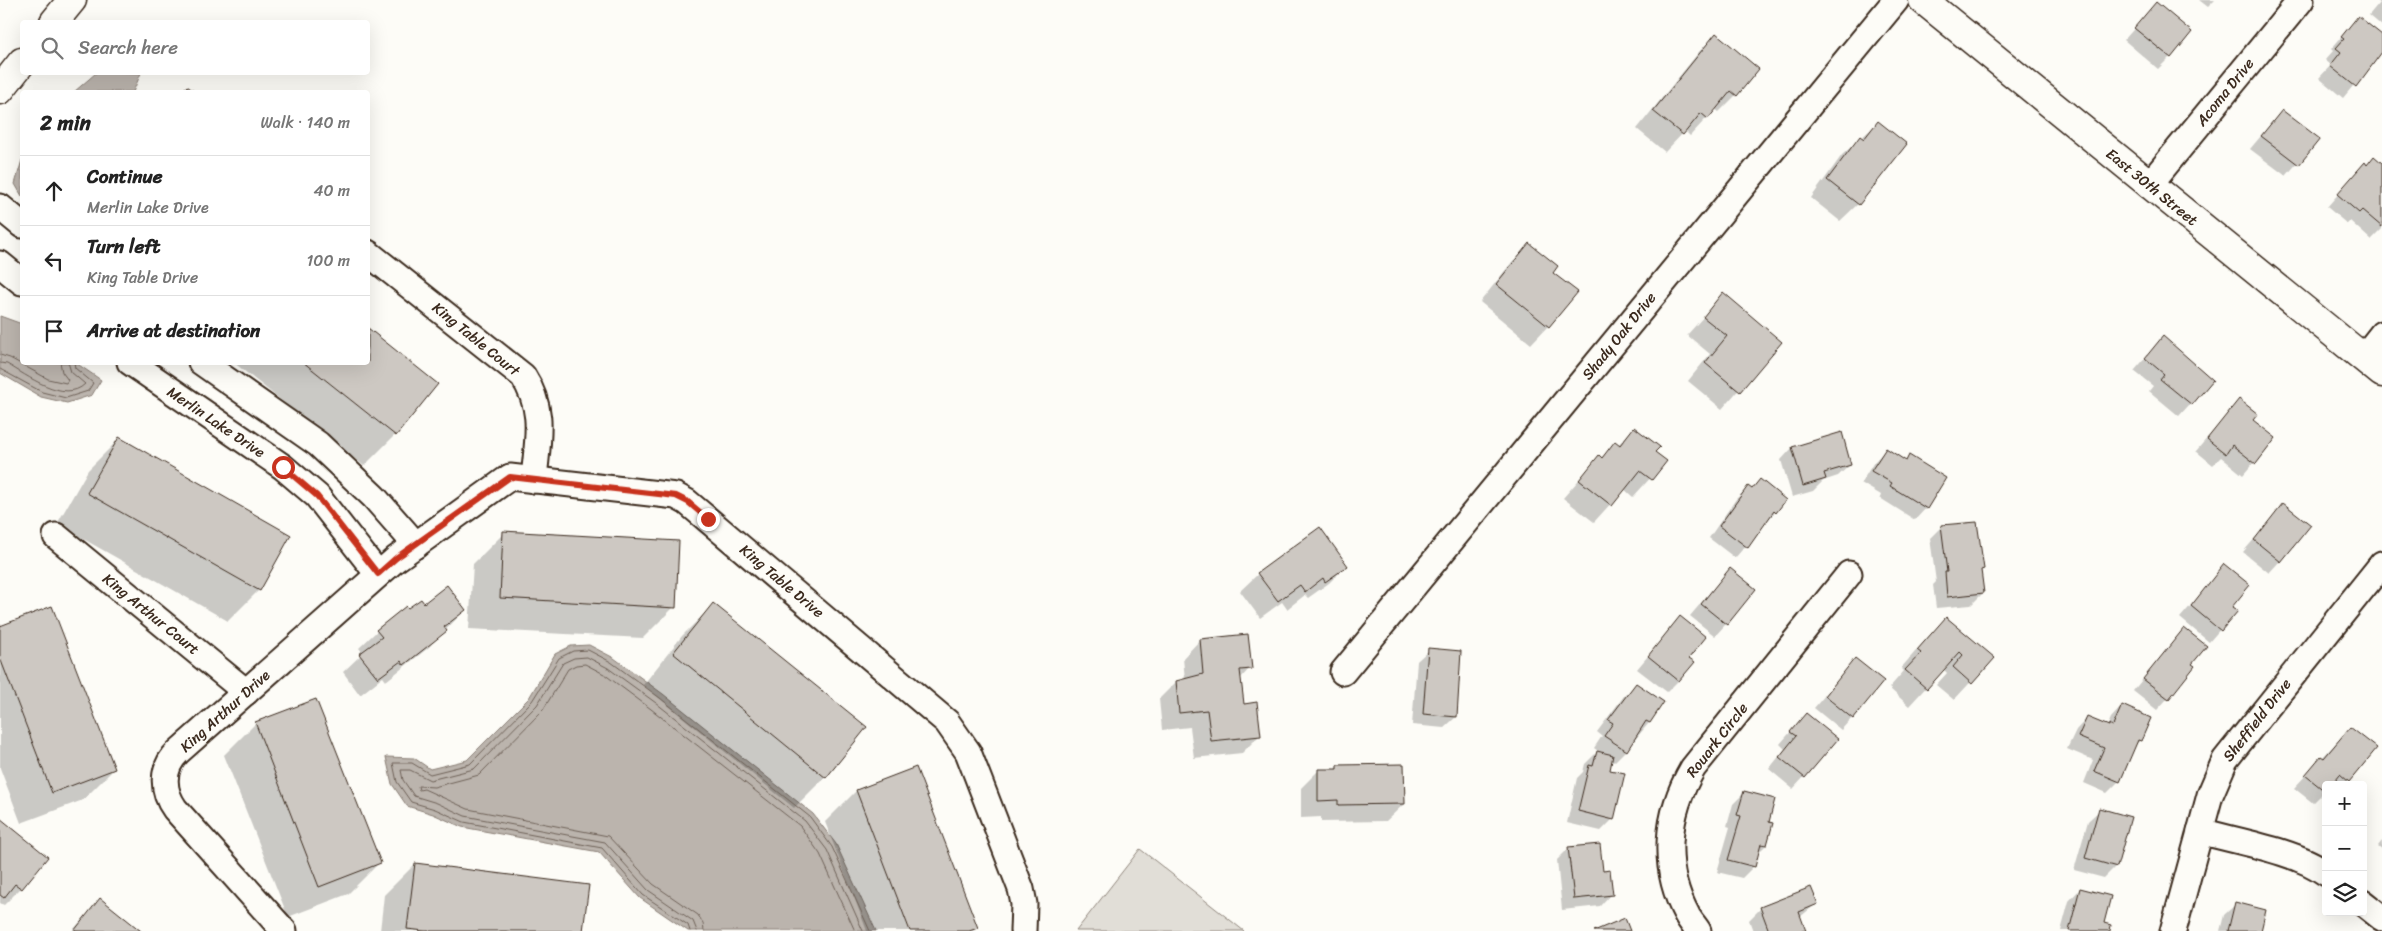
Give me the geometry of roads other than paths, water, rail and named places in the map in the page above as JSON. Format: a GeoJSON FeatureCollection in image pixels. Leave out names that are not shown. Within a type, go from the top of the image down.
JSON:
{"type":"FeatureCollection","features":[{"type":"Feature","properties":{"kind":"main road"},"geometry":{"type":"LineString","coordinates":[[56,20],[72,0]]}},
{"type":"Feature","properties":{"kind":"main road","name":"East 30th Street"},"geometry":{"type":"LineString","coordinates":[[1923,0],[2372,366]]}},
{"type":"Feature","properties":{"kind":"main road"},"geometry":{"type":"LineString","coordinates":[[0,90],[20,65]]}},
{"type":"Feature","properties":{"kind":"street","name":"Shady Oak Drive"},"geometry":{"type":"LineString","coordinates":[[1343,672],[1896,0]]}},
{"type":"Feature","properties":{"kind":"street","name":"Acoma Drive"},"geometry":{"type":"LineString","coordinates":[[2149,185],[2301,0]]}},
{"type":"Feature","properties":{"kind":"street"},"geometry":{"type":"LineString","coordinates":[[0,207],[20,223]]}},
{"type":"Feature","properties":{"kind":"street","name":"King Table Court"},"geometry":{"type":"LineString","coordinates":[[370,255],[523,376],[534,392],[539,417],[534,480]]}},
{"type":"Feature","properties":{"kind":"street"},"geometry":{"type":"LineString","coordinates":[[0,264],[20,280]]}},
{"type":"Feature","properties":{"kind":"street"},"geometry":{"type":"LineString","coordinates":[[2372,366],[2382,334]]}},
{"type":"Feature","properties":{"kind":"street","name":"Merlin Lake Drive"},"geometry":{"type":"LineString","coordinates":[[134,365],[283,467],[310,490],[341,524],[397,559]]}},
{"type":"Feature","properties":{"kind":"street"},"geometry":{"type":"LineString","coordinates":[[205,365],[318,444],[374,497],[397,559]]}},
{"type":"Feature","properties":{"kind":"street","name":"King Table Drive"},"geometry":{"type":"LineString","coordinates":[[397,559],[510,477],[676,496],[688,502],[947,722],[968,752],[1021,889],[1024,904],[1023,931]]}},
{"type":"Feature","properties":{"kind":"street","name":"King Arthur Court"},"geometry":{"type":"LineString","coordinates":[[56,536],[246,692]]}},
{"type":"Feature","properties":{"kind":"street","name":"King Arthur Drive"},"geometry":{"type":"LineString","coordinates":[[284,931],[175,809],[168,799],[165,774],[174,756],[397,559]]}},
{"type":"Feature","properties":{"kind":"street","name":"Sheffield Drive"},"geometry":{"type":"LineString","coordinates":[[2173,931],[2218,773],[2229,753],[2382,564]]}},
{"type":"Feature","properties":{"kind":"street","name":"Rouark Circle"},"geometry":{"type":"LineString","coordinates":[[1698,931],[1687,916],[1678,894],[1670,858],[1670,824],[1682,788],[1696,763],[1849,574]]}},
{"type":"Feature","properties":{"kind":"street"},"geometry":{"type":"LineString","coordinates":[[2200,832],[2287,855],[2314,865],[2323,871]]}},
{"type":"Feature","properties":{"kind":"street"},"geometry":{"type":"LineString","coordinates":[[2367,906],[2382,918]]}},
{"type":"Feature","properties":{"kind":"water"},"geometry":{"type":"Polygon","coordinates":[[[94,75],[140,75],[134,90],[76,90],[94,75]]]}},
{"type":"Feature","properties":{"kind":"water"},"geometry":{"type":"Polygon","coordinates":[[[20,167],[20,193],[15,184],[20,167]]]}},
{"type":"Feature","properties":{"kind":"water"},"geometry":{"type":"Polygon","coordinates":[[[0,316],[20,323],[20,365],[79,365],[101,380],[92,395],[67,403],[41,397],[0,373],[0,316]]]}},
{"type":"Feature","properties":{"kind":"water"},"geometry":{"type":"Polygon","coordinates":[[[589,645],[614,658],[663,694],[813,814],[836,844],[876,931],[688,931],[640,898],[599,852],[462,827],[433,814],[407,806],[392,784],[386,757],[414,758],[430,769],[467,760],[529,698],[555,654],[571,646],[589,645]]]}}]}
